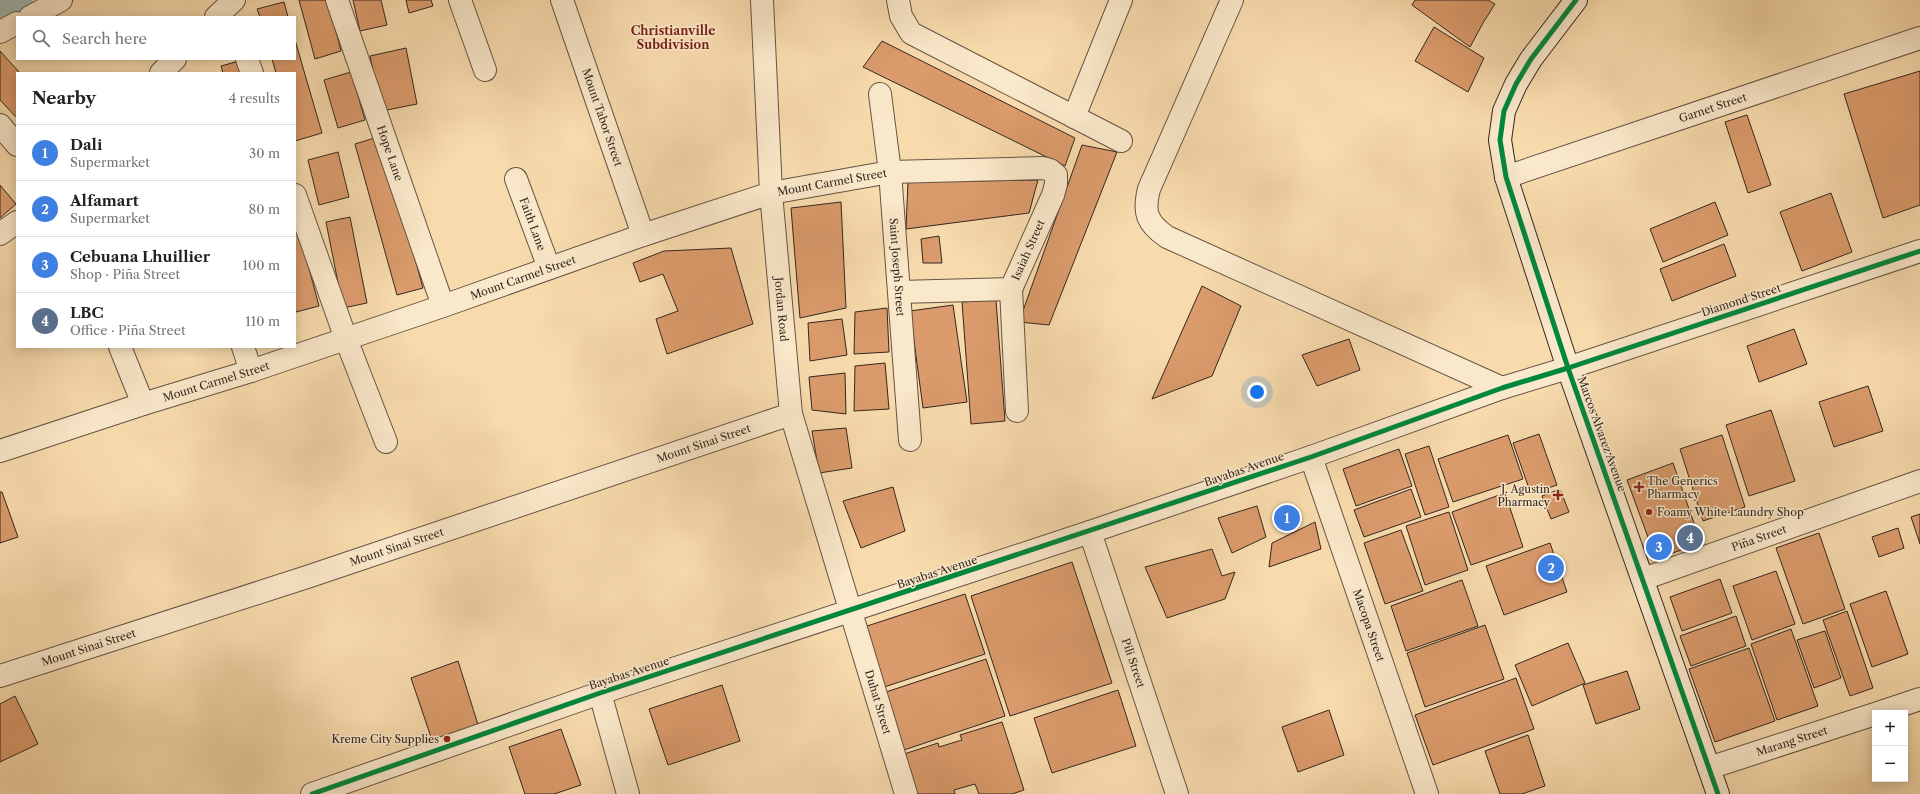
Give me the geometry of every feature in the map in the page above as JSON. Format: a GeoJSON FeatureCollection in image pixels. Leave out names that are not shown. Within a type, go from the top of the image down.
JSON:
{"type":"FeatureCollection","features":[{"type":"Feature","properties":{"kind":"street"},"geometry":{"type":"LineString","coordinates":[[32,16],[61,0]]}},
{"type":"Feature","properties":{"kind":"street","name":"Hope Lane"},"geometry":{"type":"LineString","coordinates":[[337,0],[443,306]]}},
{"type":"Feature","properties":{"kind":"street"},"geometry":{"type":"LineString","coordinates":[[460,0],[485,70]]}},
{"type":"Feature","properties":{"kind":"street","name":"Mount Tabor Street"},"geometry":{"type":"LineString","coordinates":[[562,0],[643,235]]}},
{"type":"Feature","properties":{"kind":"street","name":"Jordan Road"},"geometry":{"type":"LineString","coordinates":[[762,0],[771,194],[791,414],[852,610]]}},
{"type":"Feature","properties":{"kind":"street"},"geometry":{"type":"LineString","coordinates":[[898,0],[901,16],[911,33],[1121,141]]}},
{"type":"Feature","properties":{"kind":"street"},"geometry":{"type":"LineString","coordinates":[[1074,117],[1122,0]]}},
{"type":"Feature","properties":{"kind":"street"},"geometry":{"type":"LineString","coordinates":[[1232,0],[1149,189],[1145,205],[1147,218],[1155,228],[1167,237],[1502,388]]}},
{"type":"Feature","properties":{"kind":"street","name":"Marcos Alvarez Avenue"},"geometry":{"type":"LineString","coordinates":[[1576,0],[1531,59],[1516,84],[1504,111],[1500,140],[1506,177],[1568,368],[1718,794]]}},
{"type":"Feature","properties":{"kind":"street"},"geometry":{"type":"LineString","coordinates":[[0,32],[16,24]]}},
{"type":"Feature","properties":{"kind":"street","name":"Garnet Street"},"geometry":{"type":"LineString","coordinates":[[1506,177],[1920,38]]}},
{"type":"Feature","properties":{"kind":"street"},"geometry":{"type":"LineString","coordinates":[[162,72],[174,60]]}},
{"type":"Feature","properties":{"kind":"street"},"geometry":{"type":"LineString","coordinates":[[247,60],[252,72]]}},
{"type":"Feature","properties":{"kind":"street","name":"Saint Joseph Street"},"geometry":{"type":"LineString","coordinates":[[880,94],[890,172],[910,440]]}},
{"type":"Feature","properties":{"kind":"street"},"geometry":{"type":"LineString","coordinates":[[0,125],[16,144]]}},
{"type":"Feature","properties":{"kind":"street","name":"Mount Carmel Street"},"geometry":{"type":"LineString","coordinates":[[0,451],[143,404],[251,371],[443,306],[643,235],[771,194],[890,172],[1042,168],[1050,170],[1056,175]]}},
{"type":"Feature","properties":{"kind":"street","name":"Isaiah Street"},"geometry":{"type":"LineString","coordinates":[[900,292],[1011,289],[1053,195],[1056,184],[1056,175]]}},
{"type":"Feature","properties":{"kind":"street","name":"Faith Lane"},"geometry":{"type":"LineString","coordinates":[[516,179],[549,268]]}},
{"type":"Feature","properties":{"kind":"street"},"geometry":{"type":"LineString","coordinates":[[296,198],[346,338],[386,442]]}},
{"type":"Feature","properties":{"kind":"street"},"geometry":{"type":"LineString","coordinates":[[0,234],[16,223]]}},
{"type":"Feature","properties":{"kind":"street","name":"Diamond Street"},"geometry":{"type":"LineString","coordinates":[[1568,368],[1920,252]]}},
{"type":"Feature","properties":{"kind":"street"},"geometry":{"type":"LineString","coordinates":[[1011,289],[1017,410]]}},
{"type":"Feature","properties":{"kind":"street"},"geometry":{"type":"LineString","coordinates":[[120,348],[143,404]]}},
{"type":"Feature","properties":{"kind":"street"},"geometry":{"type":"LineString","coordinates":[[243,348],[251,371]]}},
{"type":"Feature","properties":{"kind":"street","name":"Bayabas Avenue"},"geometry":{"type":"LineString","coordinates":[[312,794],[600,693],[1090,532],[1311,457],[1502,388],[1568,368]]}},
{"type":"Feature","properties":{"kind":"street","name":"Mount Sinai Street"},"geometry":{"type":"LineString","coordinates":[[0,676],[314,574],[791,414]]}},
{"type":"Feature","properties":{"kind":"street","name":"Macopa Street"},"geometry":{"type":"LineString","coordinates":[[1311,457],[1427,794]]}},
{"type":"Feature","properties":{"kind":"street","name":"Piña Street"},"geometry":{"type":"LineString","coordinates":[[1643,579],[1920,481]]}},
{"type":"Feature","properties":{"kind":"street","name":"Pili Street"},"geometry":{"type":"LineString","coordinates":[[1090,532],[1177,794]]}},
{"type":"Feature","properties":{"kind":"street","name":"Duhat Street"},"geometry":{"type":"LineString","coordinates":[[852,610],[906,794]]}},
{"type":"Feature","properties":{"kind":"street"},"geometry":{"type":"LineString","coordinates":[[600,693],[628,794]]}},
{"type":"Feature","properties":{"kind":"street"},"geometry":{"type":"LineString","coordinates":[[1888,710],[1920,700]]}},
{"type":"Feature","properties":{"kind":"street","name":"Marang Street"},"geometry":{"type":"LineString","coordinates":[[1709,768],[1872,715]]}},
{"type":"Feature","properties":{"kind":"building"},"geometry":{"type":"Polygon","coordinates":[[[299,0],[328,0],[341,51],[315,59],[299,0]]]}},
{"type":"Feature","properties":{"kind":"building"},"geometry":{"type":"Polygon","coordinates":[[[353,0],[381,0],[387,25],[360,31],[353,0]]]}},
{"type":"Feature","properties":{"kind":"building"},"geometry":{"type":"Polygon","coordinates":[[[406,0],[431,0],[433,6],[409,13],[406,0]]]}},
{"type":"Feature","properties":{"kind":"building"},"geometry":{"type":"Polygon","coordinates":[[[1415,0],[1488,0],[1495,4],[1470,47],[1412,5],[1415,0]]]}},
{"type":"Feature","properties":{"kind":"building"},"geometry":{"type":"Polygon","coordinates":[[[284,2],[288,16],[260,16],[257,9],[284,2]]]}},
{"type":"Feature","properties":{"kind":"building"},"geometry":{"type":"Polygon","coordinates":[[[1434,27],[1484,58],[1468,92],[1415,61],[1434,27]]]}},
{"type":"Feature","properties":{"kind":"building"},"geometry":{"type":"Polygon","coordinates":[[[882,41],[1075,138],[1065,166],[863,67],[882,41]]]}},
{"type":"Feature","properties":{"kind":"building"},"geometry":{"type":"Polygon","coordinates":[[[296,43],[322,133],[296,141],[296,72],[276,72],[272,60],[296,60],[296,43]]]}},
{"type":"Feature","properties":{"kind":"building"},"geometry":{"type":"Polygon","coordinates":[[[406,48],[417,104],[382,111],[370,56],[406,48]]]}},
{"type":"Feature","properties":{"kind":"building"},"geometry":{"type":"Polygon","coordinates":[[[0,51],[19,72],[16,72],[16,117],[0,100],[0,51]]]}},
{"type":"Feature","properties":{"kind":"building"},"geometry":{"type":"Polygon","coordinates":[[[246,60],[250,72],[223,72],[221,66],[246,60]]]}},
{"type":"Feature","properties":{"kind":"building"},"geometry":{"type":"Polygon","coordinates":[[[1920,71],[1920,205],[1883,218],[1844,94],[1920,71]]]}},
{"type":"Feature","properties":{"kind":"building"},"geometry":{"type":"Polygon","coordinates":[[[351,72],[365,120],[338,128],[324,80],[351,72]]]}},
{"type":"Feature","properties":{"kind":"building"},"geometry":{"type":"Polygon","coordinates":[[[1747,115],[1771,185],[1748,193],[1725,122],[1747,115]]]}},
{"type":"Feature","properties":{"kind":"building"},"geometry":{"type":"Polygon","coordinates":[[[381,136],[423,288],[397,295],[355,144],[381,136]]]}},
{"type":"Feature","properties":{"kind":"building"},"geometry":{"type":"Polygon","coordinates":[[[1082,145],[1117,152],[1049,325],[1019,322],[1082,145]]]}},
{"type":"Feature","properties":{"kind":"building"},"geometry":{"type":"Polygon","coordinates":[[[338,152],[349,197],[319,205],[308,160],[338,152]]]}},
{"type":"Feature","properties":{"kind":"building"},"geometry":{"type":"Polygon","coordinates":[[[1038,180],[1029,213],[906,229],[908,182],[1038,180]]]}},
{"type":"Feature","properties":{"kind":"building"},"geometry":{"type":"Polygon","coordinates":[[[0,185],[16,204],[0,218],[0,185]]]}},
{"type":"Feature","properties":{"kind":"building"},"geometry":{"type":"Polygon","coordinates":[[[1831,193],[1852,252],[1802,271],[1780,212],[1831,193]]]}},
{"type":"Feature","properties":{"kind":"building"},"geometry":{"type":"Polygon","coordinates":[[[841,202],[846,308],[800,318],[791,208],[841,202]]]}},
{"type":"Feature","properties":{"kind":"building"},"geometry":{"type":"Polygon","coordinates":[[[1715,202],[1728,235],[1663,262],[1650,229],[1715,202]]]}},
{"type":"Feature","properties":{"kind":"building"},"geometry":{"type":"Polygon","coordinates":[[[350,217],[367,303],[343,308],[326,222],[350,217]]]}},
{"type":"Feature","properties":{"kind":"building"},"geometry":{"type":"Polygon","coordinates":[[[296,220],[319,306],[296,312],[296,220]]]}},
{"type":"Feature","properties":{"kind":"building"},"geometry":{"type":"Polygon","coordinates":[[[939,236],[942,263],[923,263],[921,239],[939,236]]]}},
{"type":"Feature","properties":{"kind":"building"},"geometry":{"type":"Polygon","coordinates":[[[1724,244],[1736,276],[1672,301],[1660,269],[1724,244]]]}},
{"type":"Feature","properties":{"kind":"building"},"geometry":{"type":"Polygon","coordinates":[[[731,248],[753,324],[667,354],[656,319],[678,311],[663,274],[640,282],[633,263],[664,251],[731,248]]]}},
{"type":"Feature","properties":{"kind":"building"},"geometry":{"type":"Polygon","coordinates":[[[1202,286],[1241,306],[1212,376],[1152,399],[1202,286]]]}},
{"type":"Feature","properties":{"kind":"building"},"geometry":{"type":"Polygon","coordinates":[[[996,300],[1005,421],[971,424],[962,302],[996,300]]]}},
{"type":"Feature","properties":{"kind":"building"},"geometry":{"type":"Polygon","coordinates":[[[953,305],[967,402],[923,408],[910,311],[953,305]]]}},
{"type":"Feature","properties":{"kind":"building"},"geometry":{"type":"Polygon","coordinates":[[[887,308],[889,352],[854,354],[855,312],[887,308]]]}},
{"type":"Feature","properties":{"kind":"building"},"geometry":{"type":"Polygon","coordinates":[[[842,319],[847,355],[810,361],[808,323],[842,319]]]}},
{"type":"Feature","properties":{"kind":"building"},"geometry":{"type":"Polygon","coordinates":[[[1794,329],[1807,364],[1759,382],[1747,346],[1794,329]]]}},
{"type":"Feature","properties":{"kind":"building"},"geometry":{"type":"Polygon","coordinates":[[[1349,339],[1360,370],[1317,386],[1302,355],[1349,339]]]}},
{"type":"Feature","properties":{"kind":"building"},"geometry":{"type":"Polygon","coordinates":[[[885,363],[889,409],[854,411],[855,366],[885,363]]]}},
{"type":"Feature","properties":{"kind":"building"},"geometry":{"type":"Polygon","coordinates":[[[845,373],[846,414],[812,410],[809,377],[845,373]]]}},
{"type":"Feature","properties":{"kind":"building"},"geometry":{"type":"Polygon","coordinates":[[[1868,386],[1883,431],[1834,447],[1819,402],[1868,386]]]}},
{"type":"Feature","properties":{"kind":"building"},"geometry":{"type":"Polygon","coordinates":[[[1771,410],[1795,481],[1749,496],[1726,425],[1771,410]]]}},
{"type":"Feature","properties":{"kind":"building"},"geometry":{"type":"Polygon","coordinates":[[[846,428],[852,468],[819,473],[812,431],[846,428]]]}},
{"type":"Feature","properties":{"kind":"building"},"geometry":{"type":"Polygon","coordinates":[[[1539,434],[1557,485],[1531,494],[1513,443],[1539,434]]]}},
{"type":"Feature","properties":{"kind":"building"},"geometry":{"type":"Polygon","coordinates":[[[1508,435],[1523,479],[1453,502],[1438,459],[1508,435]]]}},
{"type":"Feature","properties":{"kind":"building"},"geometry":{"type":"Polygon","coordinates":[[[1722,435],[1745,507],[1703,521],[1680,449],[1722,435]]]}},
{"type":"Feature","properties":{"kind":"building"},"geometry":{"type":"Polygon","coordinates":[[[1429,446],[1449,507],[1425,515],[1405,454],[1429,446]]]}},
{"type":"Feature","properties":{"kind":"building"},"geometry":{"type":"Polygon","coordinates":[[[1399,449],[1412,486],[1356,506],[1343,469],[1399,449]]]}},
{"type":"Feature","properties":{"kind":"building"},"geometry":{"type":"Polygon","coordinates":[[[1673,463],[1701,543],[1656,559],[1627,480],[1673,463]]]}},
{"type":"Feature","properties":{"kind":"building"},"geometry":{"type":"Polygon","coordinates":[[[893,487],[905,531],[861,548],[843,501],[893,487]]]}},
{"type":"Feature","properties":{"kind":"building"},"geometry":{"type":"Polygon","coordinates":[[[1411,489],[1421,517],[1364,537],[1354,510],[1411,489]]]}},
{"type":"Feature","properties":{"kind":"building"},"geometry":{"type":"Polygon","coordinates":[[[1560,489],[1569,512],[1551,519],[1542,496],[1560,489]]]}},
{"type":"Feature","properties":{"kind":"building"},"geometry":{"type":"Polygon","coordinates":[[[0,492],[2,492],[18,537],[0,543],[0,492]]]}},
{"type":"Feature","properties":{"kind":"building"},"geometry":{"type":"Polygon","coordinates":[[[1505,493],[1523,547],[1471,565],[1452,512],[1505,493]]]}},
{"type":"Feature","properties":{"kind":"building"},"geometry":{"type":"Polygon","coordinates":[[[1257,506],[1266,537],[1232,553],[1218,518],[1257,506]]]}},
{"type":"Feature","properties":{"kind":"building"},"geometry":{"type":"Polygon","coordinates":[[[1449,512],[1468,570],[1425,585],[1406,526],[1449,512]]]}},
{"type":"Feature","properties":{"kind":"building"},"geometry":{"type":"Polygon","coordinates":[[[1920,514],[1920,544],[1911,517],[1920,514]]]}},
{"type":"Feature","properties":{"kind":"building"},"geometry":{"type":"Polygon","coordinates":[[[1315,522],[1321,549],[1269,567],[1272,543],[1315,522]]]}},
{"type":"Feature","properties":{"kind":"building"},"geometry":{"type":"Polygon","coordinates":[[[1898,528],[1904,548],[1879,557],[1872,537],[1898,528]]]}},
{"type":"Feature","properties":{"kind":"building"},"geometry":{"type":"Polygon","coordinates":[[[1401,530],[1423,591],[1385,604],[1364,543],[1401,530]]]}},
{"type":"Feature","properties":{"kind":"building"},"geometry":{"type":"Polygon","coordinates":[[[1819,533],[1845,609],[1803,624],[1776,548],[1819,533]]]}},
{"type":"Feature","properties":{"kind":"building"},"geometry":{"type":"Polygon","coordinates":[[[1550,543],[1567,592],[1504,615],[1486,566],[1550,543]]]}},
{"type":"Feature","properties":{"kind":"building"},"geometry":{"type":"Polygon","coordinates":[[[1212,549],[1222,576],[1235,572],[1225,599],[1167,618],[1145,567],[1212,549]]]}},
{"type":"Feature","properties":{"kind":"building"},"geometry":{"type":"Polygon","coordinates":[[[1072,562],[1112,683],[1010,716],[971,596],[1072,562]]]}},
{"type":"Feature","properties":{"kind":"building"},"geometry":{"type":"Polygon","coordinates":[[[1776,571],[1795,624],[1752,640],[1733,586],[1776,571]]]}},
{"type":"Feature","properties":{"kind":"building"},"geometry":{"type":"Polygon","coordinates":[[[1720,579],[1732,613],[1682,631],[1670,597],[1720,579]]]}},
{"type":"Feature","properties":{"kind":"building"},"geometry":{"type":"Polygon","coordinates":[[[1462,580],[1478,626],[1406,651],[1391,606],[1462,580]]]}},
{"type":"Feature","properties":{"kind":"building"},"geometry":{"type":"Polygon","coordinates":[[[1886,591],[1908,654],[1872,667],[1850,604],[1886,591]]]}},
{"type":"Feature","properties":{"kind":"building"},"geometry":{"type":"Polygon","coordinates":[[[965,594],[985,654],[881,688],[861,628],[965,594]]]}},
{"type":"Feature","properties":{"kind":"building"},"geometry":{"type":"Polygon","coordinates":[[[1847,611],[1873,688],[1850,696],[1823,620],[1847,611]]]}},
{"type":"Feature","properties":{"kind":"building"},"geometry":{"type":"Polygon","coordinates":[[[1736,616],[1746,646],[1691,666],[1680,636],[1736,616]]]}},
{"type":"Feature","properties":{"kind":"building"},"geometry":{"type":"Polygon","coordinates":[[[1485,625],[1504,679],[1425,707],[1407,653],[1485,625]]]}},
{"type":"Feature","properties":{"kind":"building"},"geometry":{"type":"Polygon","coordinates":[[[1791,629],[1818,706],[1777,720],[1751,644],[1791,629]]]}},
{"type":"Feature","properties":{"kind":"building"},"geometry":{"type":"Polygon","coordinates":[[[1825,631],[1841,678],[1814,688],[1797,640],[1825,631]]]}},
{"type":"Feature","properties":{"kind":"building"},"geometry":{"type":"Polygon","coordinates":[[[1568,643],[1585,683],[1532,706],[1515,665],[1568,643]]]}},
{"type":"Feature","properties":{"kind":"building"},"geometry":{"type":"Polygon","coordinates":[[[1749,648],[1775,721],[1715,742],[1689,669],[1749,648]]]}},
{"type":"Feature","properties":{"kind":"building"},"geometry":{"type":"Polygon","coordinates":[[[986,659],[1005,716],[901,751],[883,693],[986,659]]]}},
{"type":"Feature","properties":{"kind":"building"},"geometry":{"type":"Polygon","coordinates":[[[458,661],[480,731],[435,749],[411,678],[458,661]]]}},
{"type":"Feature","properties":{"kind":"building"},"geometry":{"type":"Polygon","coordinates":[[[1627,671],[1640,709],[1596,724],[1583,685],[1627,671]]]}},
{"type":"Feature","properties":{"kind":"building"},"geometry":{"type":"Polygon","coordinates":[[[1516,678],[1534,729],[1433,765],[1415,715],[1516,678]]]}},
{"type":"Feature","properties":{"kind":"building"},"geometry":{"type":"Polygon","coordinates":[[[722,685],[740,741],[668,765],[649,709],[722,685]]]}},
{"type":"Feature","properties":{"kind":"building"},"geometry":{"type":"Polygon","coordinates":[[[1118,690],[1136,746],[1052,773],[1034,718],[1118,690]]]}},
{"type":"Feature","properties":{"kind":"building"},"geometry":{"type":"Polygon","coordinates":[[[15,696],[38,744],[0,762],[0,704],[15,696]]]}},
{"type":"Feature","properties":{"kind":"building"},"geometry":{"type":"Polygon","coordinates":[[[1329,710],[1344,755],[1298,772],[1282,727],[1329,710]]]}},
{"type":"Feature","properties":{"kind":"building"},"geometry":{"type":"Polygon","coordinates":[[[1002,722],[1024,790],[1012,794],[979,794],[975,784],[954,790],[955,794],[913,794],[901,755],[938,743],[939,747],[962,740],[960,735],[1002,722]]]}},
{"type":"Feature","properties":{"kind":"building"},"geometry":{"type":"Polygon","coordinates":[[[561,729],[581,785],[554,794],[525,794],[509,747],[561,729]]]}},
{"type":"Feature","properties":{"kind":"building"},"geometry":{"type":"Polygon","coordinates":[[[1528,735],[1545,786],[1522,794],[1500,794],[1485,751],[1528,735]]]}},
{"type":"Feature","properties":{"kind":"waterway"},"geometry":{"type":"LineString","coordinates":[[0,3],[7,0]]}},
{"type":"Feature","properties":{"kind":"cycle path"},"geometry":{"type":"LineString","coordinates":[[1576,0],[1531,59],[1516,84],[1504,111],[1500,140],[1506,177],[1568,368],[1718,794]]}},
{"type":"Feature","properties":{"kind":"cycle path"},"geometry":{"type":"LineString","coordinates":[[312,794],[600,693],[1311,457],[1502,388],[1568,368],[1920,251]]}},
{"type":"Feature","properties":{"kind":"place","name":"The Generics Pharmacy"},"geometry":{"type":"Point","coordinates":[1639,487]}},
{"type":"Feature","properties":{"kind":"place","name":"J. Agustin Pharmacy"},"geometry":{"type":"Point","coordinates":[1558,495]}},
{"type":"Feature","properties":{"kind":"place","name":"Foamy White Laundry Shop"},"geometry":{"type":"Point","coordinates":[1649,512]}},
{"type":"Feature","properties":{"kind":"place","name":"Dali"},"geometry":{"type":"Point","coordinates":[1287,518]}},
{"type":"Feature","properties":{"kind":"place","name":"LBC"},"geometry":{"type":"Point","coordinates":[1690,538]}},
{"type":"Feature","properties":{"kind":"place","name":"Cebuana Lhuillier"},"geometry":{"type":"Point","coordinates":[1659,547]}},
{"type":"Feature","properties":{"kind":"place","name":"Alfamart"},"geometry":{"type":"Point","coordinates":[1551,568]}},
{"type":"Feature","properties":{"kind":"place","name":"Kreme City Supplies"},"geometry":{"type":"Point","coordinates":[447,739]}},
{"type":"Feature","properties":{"kind":"district","name":"Christianville Subdivision"},"geometry":{"type":"Point","coordinates":[673,37]}}]}
